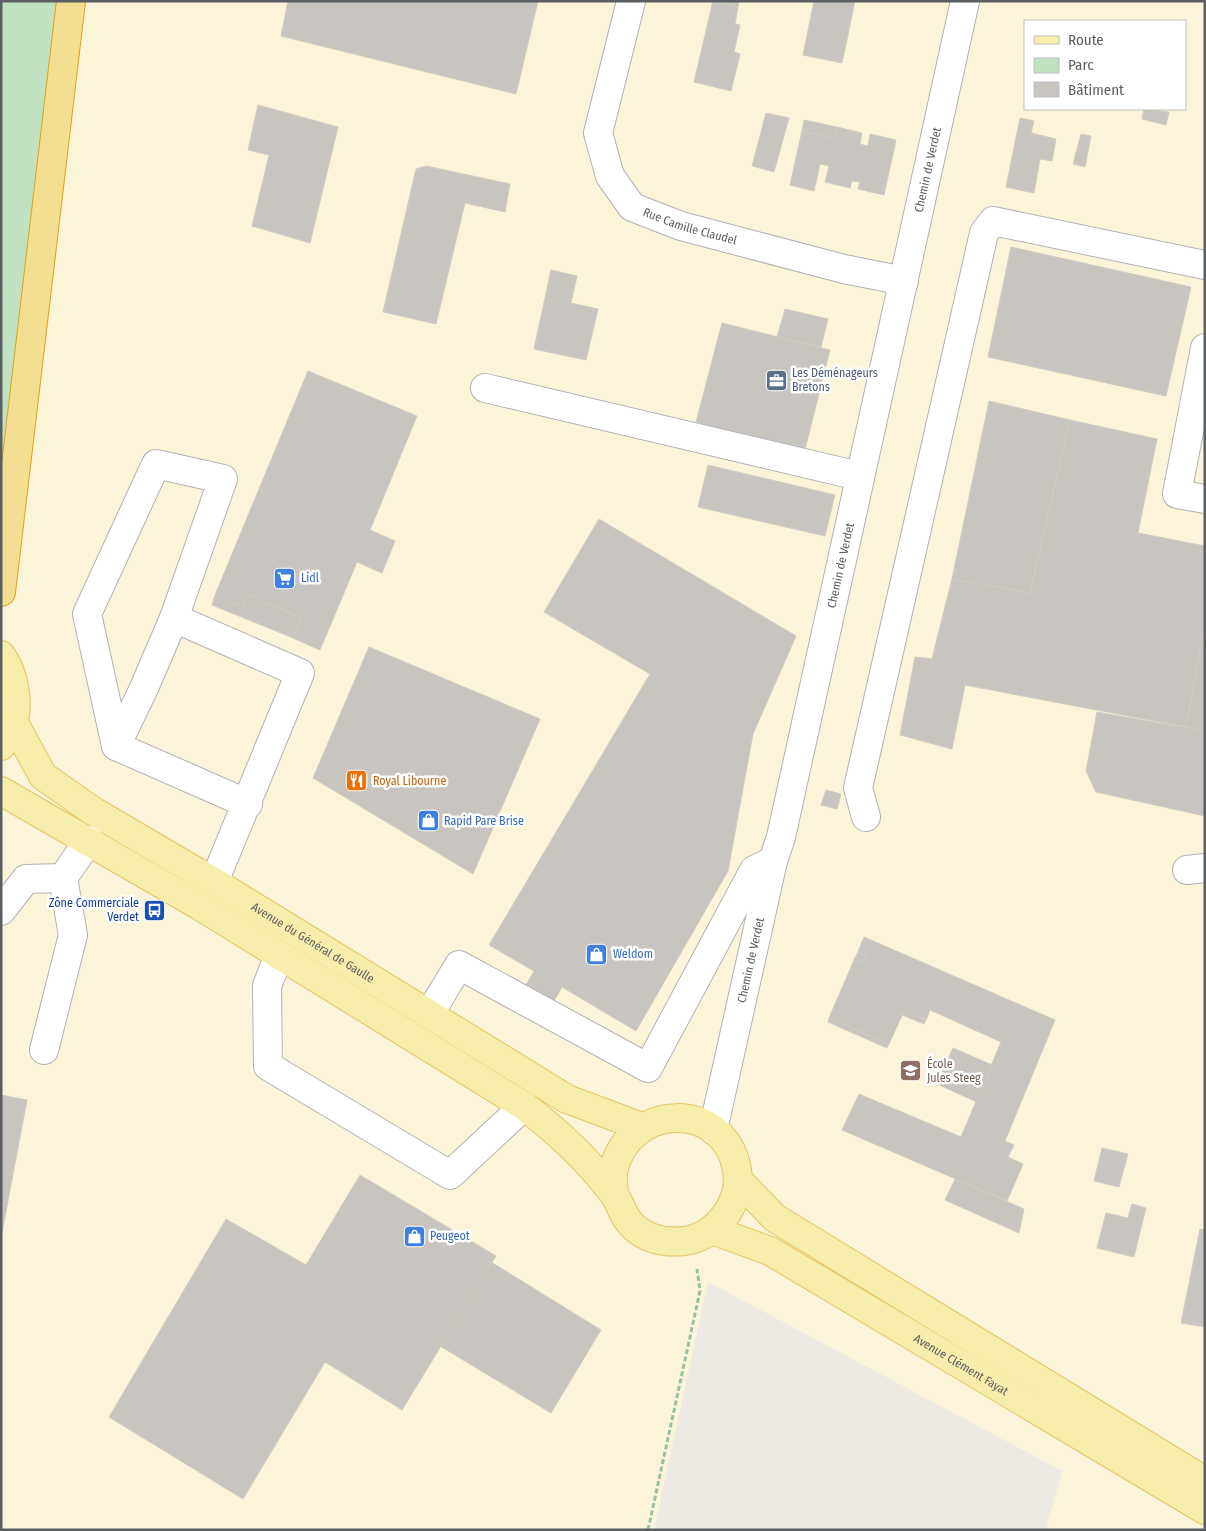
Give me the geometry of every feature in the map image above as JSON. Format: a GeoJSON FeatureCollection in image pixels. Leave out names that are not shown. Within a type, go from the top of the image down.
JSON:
{"type":"FeatureCollection","features":[{"type":"Feature","properties":{"kind":"highway"},"geometry":{"type":"LineString","coordinates":[[1,592],[71,1]]}},
{"type":"Feature","properties":{"kind":"main road"},"geometry":{"type":"LineString","coordinates":[[1,655],[12,676],[16,699],[14,721],[1,746]]}},
{"type":"Feature","properties":{"kind":"main road","name":"Avenue du Général de Gaulle"},"geometry":{"type":"LineString","coordinates":[[14,721],[43,776],[93,810],[214,882],[567,1099],[642,1127]]}},
{"type":"Feature","properties":{"kind":"main road"},"geometry":{"type":"LineString","coordinates":[[1,791],[89,840],[524,1106],[560,1133],[614,1194]]}},
{"type":"Feature","properties":{"kind":"main road"},"geometry":{"type":"LineString","coordinates":[[678,1117],[696,1121],[713,1130],[726,1144],[735,1160],[738,1180],[735,1199],[726,1216],[703,1235],[673,1242],[654,1239],[636,1228],[622,1213],[614,1194],[612,1174],[618,1155],[628,1139],[642,1127],[659,1119],[678,1117]]}},
{"type":"Feature","properties":{"kind":"main road"},"geometry":{"type":"LineString","coordinates":[[738,1180],[775,1218],[1205,1481]]}},
{"type":"Feature","properties":{"kind":"main road","name":"Avenue Clément Fayat"},"geometry":{"type":"LineString","coordinates":[[703,1235],[770,1251],[1205,1510]]}},
{"type":"Feature","properties":{"kind":"street","name":"Rue Camille Claudel"},"geometry":{"type":"LineString","coordinates":[[631,1],[598,134],[610,176],[632,207],[691,229],[844,269],[904,281]]}},
{"type":"Feature","properties":{"kind":"street","name":"Chemin de Verdet"},"geometry":{"type":"LineString","coordinates":[[713,1130],[773,861],[781,837],[965,1]]}},
{"type":"Feature","properties":{"kind":"street"},"geometry":{"type":"LineString","coordinates":[[866,817],[858,788],[984,233],[993,221],[1205,265]]}},
{"type":"Feature","properties":{"kind":"street"},"geometry":{"type":"LineString","coordinates":[[1205,348],[1199,407],[1176,494],[1205,499]]}},
{"type":"Feature","properties":{"kind":"street"},"geometry":{"type":"LineString","coordinates":[[485,388],[859,476]]}},
{"type":"Feature","properties":{"kind":"street"},"geometry":{"type":"LineString","coordinates":[[156,464],[223,480],[174,618],[144,688],[116,746],[87,614],[156,464]]}},
{"type":"Feature","properties":{"kind":"street"},"geometry":{"type":"LineString","coordinates":[[174,618],[300,673],[248,804],[214,882]]}},
{"type":"Feature","properties":{"kind":"street"},"geometry":{"type":"LineString","coordinates":[[116,746],[248,804]]}},
{"type":"Feature","properties":{"kind":"street"},"geometry":{"type":"LineString","coordinates":[[44,1050],[73,935],[63,878],[89,840]]}},
{"type":"Feature","properties":{"kind":"street"},"geometry":{"type":"LineString","coordinates":[[430,1014],[454,956],[648,1068],[754,870],[773,861]]}},
{"type":"Feature","properties":{"kind":"street"},"geometry":{"type":"LineString","coordinates":[[1,911],[26,879],[63,878]]}},
{"type":"Feature","properties":{"kind":"street"},"geometry":{"type":"LineString","coordinates":[[279,955],[267,986],[268,1066],[450,1174],[524,1106]]}},
{"type":"Feature","properties":{"kind":"path"},"geometry":{"type":"LineString","coordinates":[[648,1530],[700,1291],[703,1235]]}},
{"type":"Feature","properties":{"kind":"shaded area"},"geometry":{"type":"Polygon","coordinates":[[[1,1],[1205,1],[1205,1530],[1046,1530],[1062,1471],[708,1282],[654,1530],[1,1530],[1,1]]]}},
{"type":"Feature","properties":{"kind":"green space"},"geometry":{"type":"Polygon","coordinates":[[[1,1],[58,1],[1,478],[1,1]]]}},
{"type":"Feature","properties":{"kind":"building"},"geometry":{"type":"Polygon","coordinates":[[[288,1],[538,1],[516,94],[281,36],[288,1]]]}},
{"type":"Feature","properties":{"kind":"building"},"geometry":{"type":"Polygon","coordinates":[[[713,1],[738,7],[735,24],[740,25],[734,52],[740,54],[731,91],[694,82],[713,1]]]}},
{"type":"Feature","properties":{"kind":"building"},"geometry":{"type":"Polygon","coordinates":[[[715,1],[739,1],[738,7],[715,1]]]}},
{"type":"Feature","properties":{"kind":"building"},"geometry":{"type":"Polygon","coordinates":[[[814,1],[855,1],[842,63],[803,55],[814,1]]]}},
{"type":"Feature","properties":{"kind":"building"},"geometry":{"type":"Polygon","coordinates":[[[258,105],[338,127],[310,243],[252,226],[269,155],[248,150],[258,105]]]}},
{"type":"Feature","properties":{"kind":"building"},"geometry":{"type":"Polygon","coordinates":[[[1144,110],[1169,112],[1166,125],[1142,119],[1144,110]]]}},
{"type":"Feature","properties":{"kind":"building"},"geometry":{"type":"Polygon","coordinates":[[[766,113],[789,118],[774,172],[752,166],[766,113]]]}},
{"type":"Feature","properties":{"kind":"building"},"geometry":{"type":"Polygon","coordinates":[[[1020,118],[1034,121],[1031,133],[1056,139],[1052,161],[1040,159],[1034,193],[1006,187],[1020,118]]]}},
{"type":"Feature","properties":{"kind":"building"},"geometry":{"type":"Polygon","coordinates":[[[804,120],[837,127],[835,138],[802,131],[804,120]]]}},
{"type":"Feature","properties":{"kind":"building"},"geometry":{"type":"Polygon","coordinates":[[[837,127],[862,133],[860,144],[868,146],[870,134],[896,140],[884,195],[858,189],[860,182],[852,181],[850,188],[825,182],[829,166],[820,164],[814,191],[790,185],[802,131],[835,138],[837,127]]]}},
{"type":"Feature","properties":{"kind":"building"},"geometry":{"type":"Polygon","coordinates":[[[1081,134],[1091,136],[1085,167],[1073,164],[1081,134]]]}},
{"type":"Feature","properties":{"kind":"building"},"geometry":{"type":"Polygon","coordinates":[[[426,166],[510,184],[505,212],[465,203],[436,324],[383,312],[416,169],[426,166]]]}},
{"type":"Feature","properties":{"kind":"building"},"geometry":{"type":"Polygon","coordinates":[[[1011,247],[1191,287],[1166,396],[988,357],[1011,247]]]}},
{"type":"Feature","properties":{"kind":"building"},"geometry":{"type":"Polygon","coordinates":[[[551,270],[577,276],[571,303],[598,309],[586,360],[534,349],[551,270]]]}},
{"type":"Feature","properties":{"kind":"building"},"geometry":{"type":"Polygon","coordinates":[[[785,309],[828,319],[821,347],[777,337],[785,309]]]}},
{"type":"Feature","properties":{"kind":"building"},"geometry":{"type":"Polygon","coordinates":[[[722,323],[830,350],[805,449],[696,422],[722,323]]]}},
{"type":"Feature","properties":{"kind":"building"},"geometry":{"type":"Polygon","coordinates":[[[308,371],[417,416],[370,530],[395,541],[382,573],[357,562],[320,650],[293,638],[301,618],[248,595],[243,607],[215,595],[308,371]]]}},
{"type":"Feature","properties":{"kind":"building"},"geometry":{"type":"Polygon","coordinates":[[[989,401],[1070,420],[1030,593],[952,579],[989,401]]]}},
{"type":"Feature","properties":{"kind":"building"},"geometry":{"type":"Polygon","coordinates":[[[1070,420],[1157,439],[1138,533],[1205,546],[1205,625],[1186,727],[965,685],[952,749],[900,735],[915,657],[932,659],[952,579],[1030,593],[1070,420]]]}},
{"type":"Feature","properties":{"kind":"building"},"geometry":{"type":"Polygon","coordinates":[[[708,465],[835,495],[825,536],[698,507],[708,465]]]}},
{"type":"Feature","properties":{"kind":"building"},"geometry":{"type":"Polygon","coordinates":[[[599,519],[796,636],[753,734],[728,871],[636,1031],[562,987],[554,1001],[526,985],[534,971],[489,945],[650,674],[544,612],[599,519]]]}},
{"type":"Feature","properties":{"kind":"building"},"geometry":{"type":"Polygon","coordinates":[[[215,595],[243,607],[248,595],[301,618],[293,638],[212,605],[215,595]]]}},
{"type":"Feature","properties":{"kind":"building"},"geometry":{"type":"Polygon","coordinates":[[[1205,625],[1205,731],[1186,727],[1205,625]]]}},
{"type":"Feature","properties":{"kind":"building"},"geometry":{"type":"Polygon","coordinates":[[[369,647],[540,719],[473,874],[313,778],[369,647]]]}},
{"type":"Feature","properties":{"kind":"building"},"geometry":{"type":"Polygon","coordinates":[[[1097,712],[1205,731],[1205,816],[1096,792],[1086,771],[1097,712]]]}},
{"type":"Feature","properties":{"kind":"building"},"geometry":{"type":"Polygon","coordinates":[[[826,790],[841,794],[837,809],[821,805],[826,790]]]}},
{"type":"Feature","properties":{"kind":"building"},"geometry":{"type":"Polygon","coordinates":[[[864,937],[1055,1020],[1005,1141],[1014,1145],[1008,1157],[1023,1164],[1007,1201],[842,1130],[859,1094],[961,1137],[1001,1042],[930,1010],[926,1020],[904,1011],[889,1044],[829,1018],[854,960],[863,964],[866,957],[858,952],[864,937]]]}},
{"type":"Feature","properties":{"kind":"building"},"geometry":{"type":"Polygon","coordinates":[[[858,952],[866,957],[863,964],[854,960],[858,952]]]}},
{"type":"Feature","properties":{"kind":"building"},"geometry":{"type":"Polygon","coordinates":[[[904,1011],[926,1020],[924,1024],[902,1015],[904,1011]]]}},
{"type":"Feature","properties":{"kind":"building"},"geometry":{"type":"Polygon","coordinates":[[[829,1018],[889,1044],[887,1048],[828,1022],[829,1018]]]}},
{"type":"Feature","properties":{"kind":"building"},"geometry":{"type":"Polygon","coordinates":[[[953,1048],[992,1065],[977,1102],[937,1084],[953,1048]]]}},
{"type":"Feature","properties":{"kind":"building"},"geometry":{"type":"Polygon","coordinates":[[[1,1095],[27,1100],[1,1238],[1,1095]]]}},
{"type":"Feature","properties":{"kind":"building"},"geometry":{"type":"Polygon","coordinates":[[[1102,1148],[1128,1154],[1119,1187],[1094,1181],[1102,1148]]]}},
{"type":"Feature","properties":{"kind":"building"},"geometry":{"type":"Polygon","coordinates":[[[360,1175],[496,1256],[402,1410],[325,1362],[243,1499],[109,1417],[226,1219],[306,1265],[360,1175]]]}},
{"type":"Feature","properties":{"kind":"building"},"geometry":{"type":"Polygon","coordinates":[[[955,1179],[1024,1209],[1019,1233],[945,1200],[955,1179]]]}},
{"type":"Feature","properties":{"kind":"building"},"geometry":{"type":"Polygon","coordinates":[[[1132,1204],[1146,1208],[1134,1257],[1097,1248],[1106,1213],[1128,1218],[1132,1204]]]}},
{"type":"Feature","properties":{"kind":"building"},"geometry":{"type":"Polygon","coordinates":[[[1200,1229],[1205,1230],[1205,1327],[1181,1323],[1200,1229]]]}},
{"type":"Feature","properties":{"kind":"building"},"geometry":{"type":"Polygon","coordinates":[[[491,1262],[601,1330],[551,1413],[440,1346],[491,1262]]]}},
{"type":"Feature","properties":{"kind":"place","name":"Les Déménageurs Bretons"},"geometry":{"type":"Point","coordinates":[776,380]}},
{"type":"Feature","properties":{"kind":"place","name":"Lidl"},"geometry":{"type":"Point","coordinates":[285,578]}},
{"type":"Feature","properties":{"kind":"place","name":"Royal Libourne"},"geometry":{"type":"Point","coordinates":[357,781]}},
{"type":"Feature","properties":{"kind":"place","name":"Rapid Pare Brise"},"geometry":{"type":"Point","coordinates":[428,821]}},
{"type":"Feature","properties":{"kind":"place","name":"Zône Commerciale Verdet"},"geometry":{"type":"Point","coordinates":[155,910]}},
{"type":"Feature","properties":{"kind":"place","name":"Weldom"},"geometry":{"type":"Point","coordinates":[597,954]}},
{"type":"Feature","properties":{"kind":"place","name":"École Jules Steeg"},"geometry":{"type":"Point","coordinates":[911,1071]}},
{"type":"Feature","properties":{"kind":"place","name":"Peugeot"},"geometry":{"type":"Point","coordinates":[414,1236]}}]}
